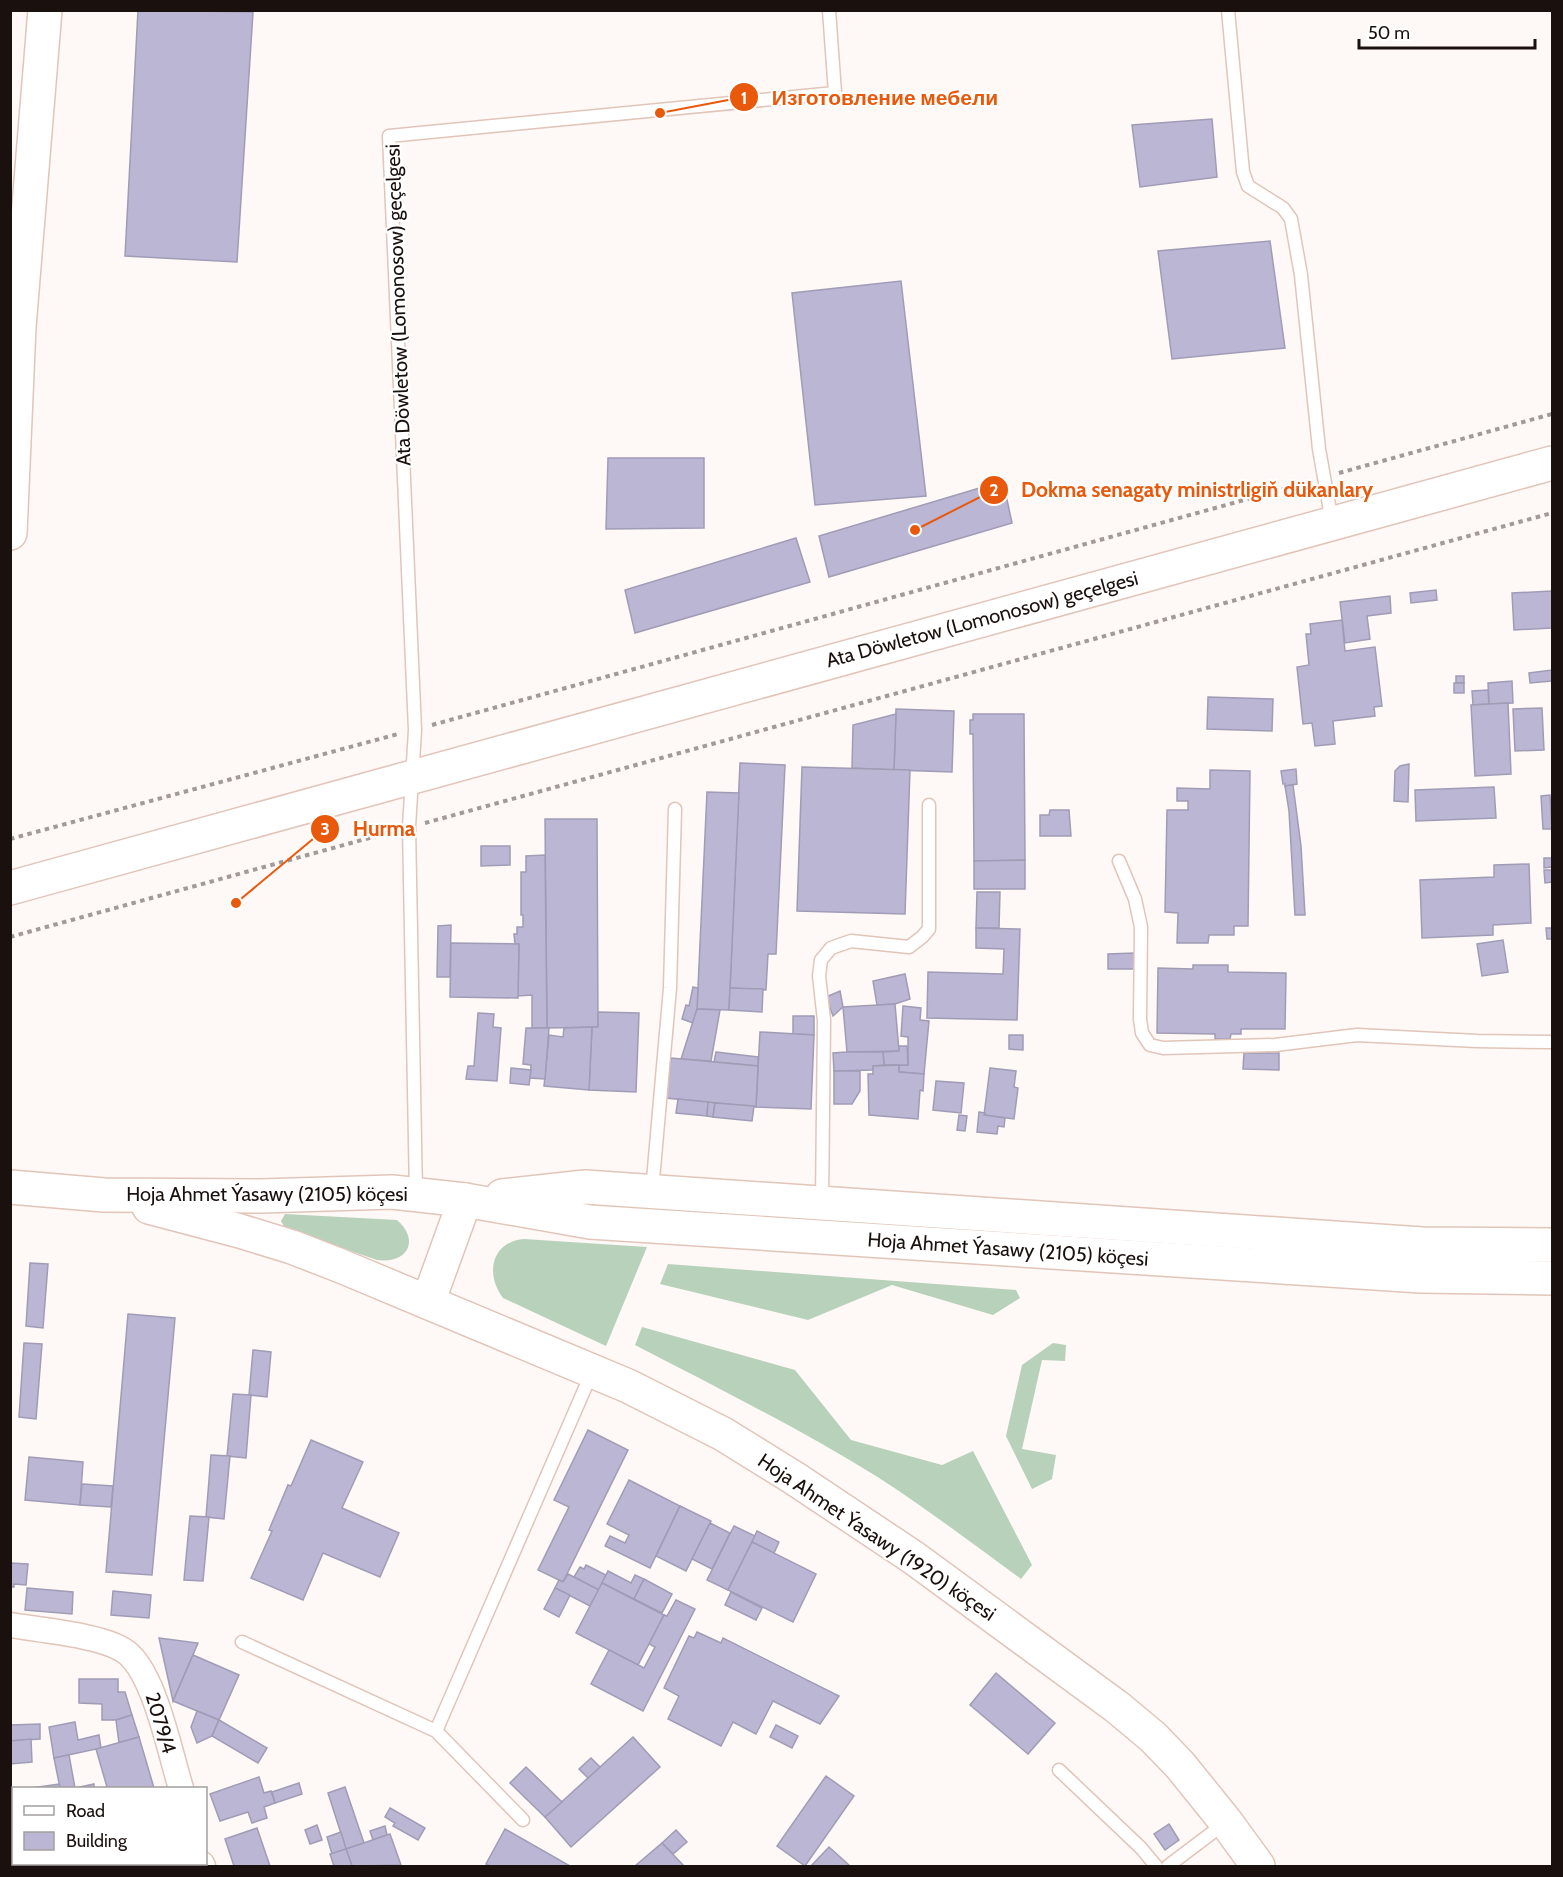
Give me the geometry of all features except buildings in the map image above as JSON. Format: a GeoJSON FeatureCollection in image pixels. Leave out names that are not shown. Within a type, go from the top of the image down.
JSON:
{"type":"FeatureCollection","features":[{"type":"Feature","properties":{"kind":"street"},"geometry":{"type":"LineString","coordinates":[[10,533],[15,328],[45,10]]}},
{"type":"Feature","properties":{"kind":"street","name":"Ata Döwletow (Lomonosow) geçelgesi"},"geometry":{"type":"LineString","coordinates":[[10,888],[1552,463]]}},
{"type":"Feature","properties":{"kind":"street","name":"Hoja Ahmet Ýasawy (2105) köçesi"},"geometry":{"type":"LineString","coordinates":[[10,1187],[104,1195],[261,1196],[370,1192],[416,1194],[465,1200],[590,1222],[1421,1276],[1552,1278]]}},
{"type":"Feature","properties":{"kind":"street","name":"Hoja Ahmet Ýasawy (2105) köçesi"},"geometry":{"type":"LineString","coordinates":[[465,1200],[585,1187],[1422,1244],[1552,1245]]}},
{"type":"Feature","properties":{"kind":"street","name":"Hoja Ahmet Ýasawy (2105) köçesi"},"geometry":{"type":"LineString","coordinates":[[104,1195],[292,1247],[428,1302]]}},
{"type":"Feature","properties":{"kind":"street"},"geometry":{"type":"LineString","coordinates":[[428,1302],[465,1200]]}},
{"type":"Feature","properties":{"kind":"street","name":"Hoja Ahmet Ýasawy (1920) köçesi"},"geometry":{"type":"LineString","coordinates":[[428,1302],[593,1371],[723,1434],[794,1478],[940,1577],[1117,1707],[1153,1737],[1226,1822],[1258,1866]]}},
{"type":"Feature","properties":{"kind":"street","name":"2079/4"},"geometry":{"type":"LineString","coordinates":[[10,1625],[105,1642],[123,1650],[136,1660],[148,1680],[181,1787]]}},
{"type":"Feature","properties":{"kind":"lane","name":"Ata Döwletow (Lomonosow) geçelgesi"},"geometry":{"type":"LineString","coordinates":[[412,777],[416,730],[389,136],[835,93],[829,10]]}},
{"type":"Feature","properties":{"kind":"lane"},"geometry":{"type":"LineString","coordinates":[[1228,10],[1243,172],[1248,186],[1283,208],[1291,219],[1301,275],[1319,449],[1332,522]]}},
{"type":"Feature","properties":{"kind":"lane"},"geometry":{"type":"LineString","coordinates":[[412,777],[409,827],[416,1194]]}},
{"type":"Feature","properties":{"kind":"lane"},"geometry":{"type":"LineString","coordinates":[[822,1203],[824,1020],[819,976],[821,960],[831,948],[851,941],[909,947],[929,929],[929,805]]}},
{"type":"Feature","properties":{"kind":"lane"},"geometry":{"type":"LineString","coordinates":[[651,1192],[670,988],[675,809]]}},
{"type":"Feature","properties":{"kind":"lane"},"geometry":{"type":"LineString","coordinates":[[1119,861],[1135,899],[1141,927],[1140,1019],[1142,1033],[1150,1045],[1163,1048],[1275,1045],[1357,1035],[1552,1042]]}},
{"type":"Feature","properties":{"kind":"lane"},"geometry":{"type":"LineString","coordinates":[[435,1731],[593,1371]]}},
{"type":"Feature","properties":{"kind":"lane"},"geometry":{"type":"LineString","coordinates":[[242,1642],[435,1731],[523,1820]]}},
{"type":"Feature","properties":{"kind":"lane"},"geometry":{"type":"LineString","coordinates":[[1059,1770],[1141,1848],[1156,1866]]}},
{"type":"Feature","properties":{"kind":"lane"},"geometry":{"type":"LineString","coordinates":[[1168,1866],[1226,1822]]}},
{"type":"Feature","properties":{"kind":"path"},"geometry":{"type":"LineString","coordinates":[[10,839],[416,730],[1552,414]]}},
{"type":"Feature","properties":{"kind":"path"},"geometry":{"type":"LineString","coordinates":[[10,937],[1552,513]]}},
{"type":"Feature","properties":{"kind":"green space"},"geometry":{"type":"Polygon","coordinates":[[[285,1214],[397,1220],[408,1235],[409,1242],[403,1254],[396,1258],[377,1260],[285,1228],[281,1221],[285,1214]]]}},
{"type":"Feature","properties":{"kind":"green space"},"geometry":{"type":"Polygon","coordinates":[[[524,1239],[647,1247],[606,1346],[503,1298],[494,1279],[494,1261],[504,1246],[524,1239]]]}},
{"type":"Feature","properties":{"kind":"green space"},"geometry":{"type":"Polygon","coordinates":[[[668,1264],[1016,1290],[1020,1298],[993,1315],[892,1285],[808,1320],[660,1284],[668,1264]]]}},
{"type":"Feature","properties":{"kind":"green space"},"geometry":{"type":"Polygon","coordinates":[[[642,1327],[795,1370],[851,1440],[942,1465],[973,1451],[1032,1565],[1021,1579],[931,1513],[847,1458],[635,1345],[642,1327]]]}},
{"type":"Feature","properties":{"kind":"green space"},"geometry":{"type":"Polygon","coordinates":[[[1053,1343],[1066,1345],[1065,1361],[1042,1360],[1022,1449],[1056,1455],[1052,1479],[1032,1489],[1006,1436],[1022,1365],[1053,1343]]]}},
{"type":"Feature","properties":{"kind":"place","name":"Изготовление мебели"},"geometry":{"type":"Point","coordinates":[660,113]}},
{"type":"Feature","properties":{"kind":"place","name":"Dokma senagaty ministrligiň dükanlary"},"geometry":{"type":"Point","coordinates":[915,530]}},
{"type":"Feature","properties":{"kind":"place","name":"Hurma"},"geometry":{"type":"Point","coordinates":[236,903]}}]}
